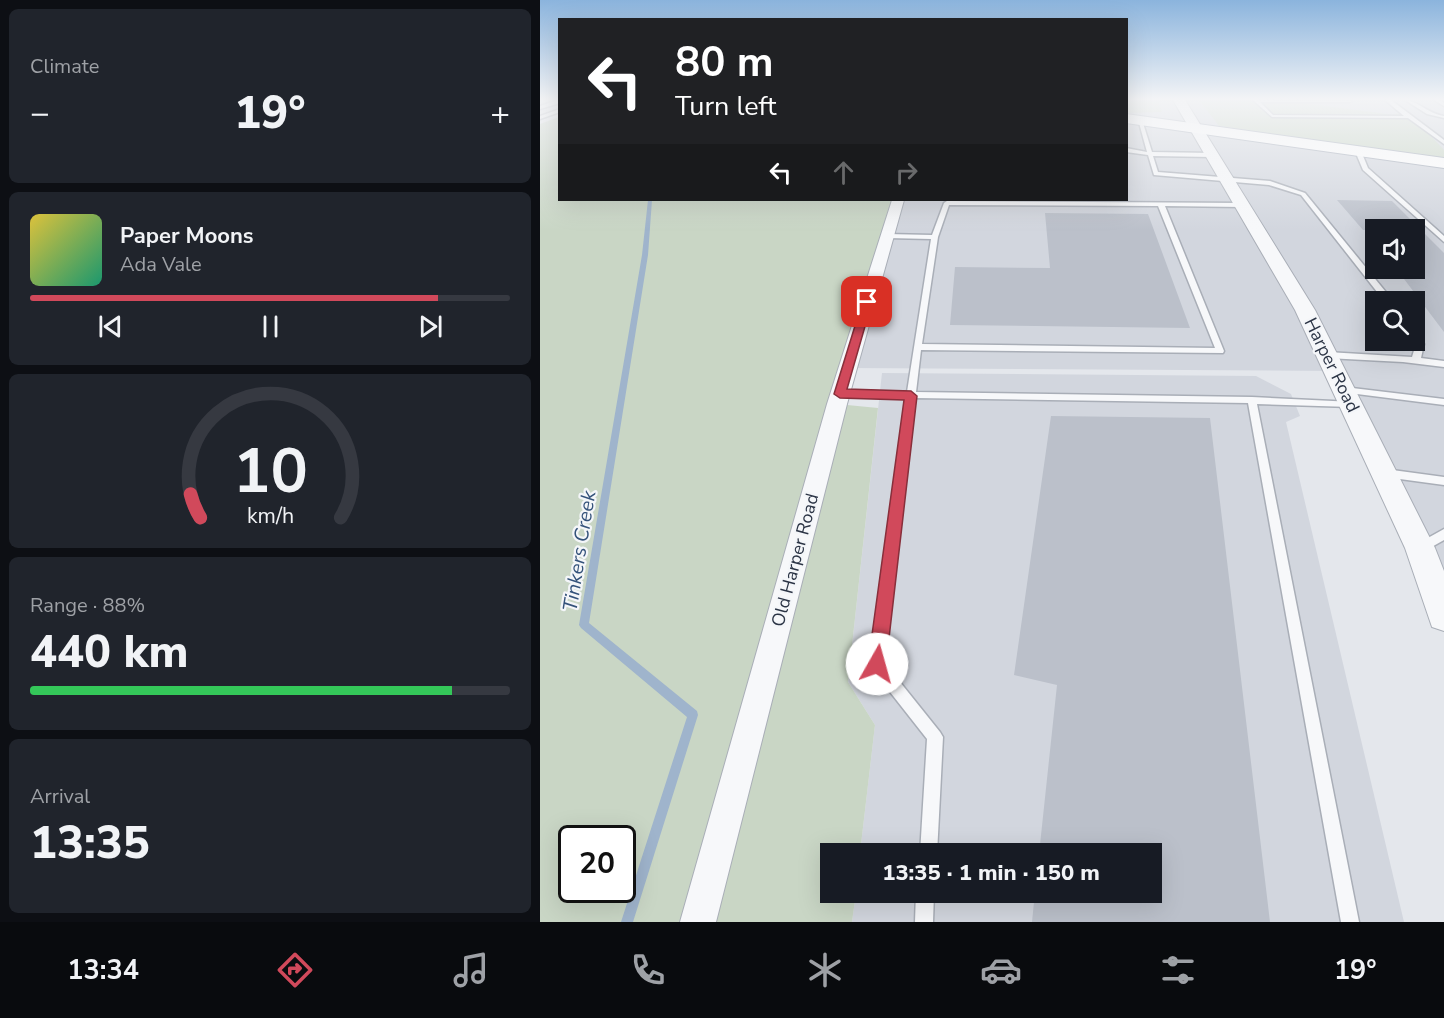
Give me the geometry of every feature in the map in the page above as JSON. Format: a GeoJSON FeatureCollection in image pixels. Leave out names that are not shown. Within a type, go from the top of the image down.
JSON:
{"type":"FeatureCollection","features":[{"type":"Feature","properties":{"kind":"main road"},"geometry":{"type":"LineString","coordinates":[[1302,143],[1444,164]]}},
{"type":"Feature","properties":{"kind":"street","name":"Harper Road"},"geometry":{"type":"LineString","coordinates":[[1205,143],[1305,310],[1420,548],[1444,615]]}},
{"type":"Feature","properties":{"kind":"street","name":"Old Harper Road"},"geometry":{"type":"LineString","coordinates":[[698,922],[840,394],[898,201]]}},
{"type":"Feature","properties":{"kind":"lane"},"geometry":{"type":"LineString","coordinates":[[1146,143],[1152,154],[1156,174],[1270,183],[1303,194],[1381,291]]}},
{"type":"Feature","properties":{"kind":"lane"},"geometry":{"type":"LineString","coordinates":[[1128,150],[1152,154],[1212,155]]}},
{"type":"Feature","properties":{"kind":"lane"},"geometry":{"type":"LineString","coordinates":[[1358,151],[1365,169],[1444,240]]}},
{"type":"Feature","properties":{"kind":"lane"},"geometry":{"type":"LineString","coordinates":[[929,843],[935,737],[877,664],[917,347],[935,237],[947,203],[1242,205]]}},
{"type":"Feature","properties":{"kind":"lane"},"geometry":{"type":"LineString","coordinates":[[917,347],[1220,351],[1161,205]]}},
{"type":"Feature","properties":{"kind":"lane"},"geometry":{"type":"LineString","coordinates":[[887,236],[935,237]]}},
{"type":"Feature","properties":{"kind":"lane"},"geometry":{"type":"LineString","coordinates":[[1416,360],[1418,351]]}},
{"type":"Feature","properties":{"kind":"lane"},"geometry":{"type":"LineString","coordinates":[[1327,355],[1416,360],[1444,364]]}},
{"type":"Feature","properties":{"kind":"lane"},"geometry":{"type":"LineString","coordinates":[[840,394],[1252,400],[1347,397],[1444,402]]}},
{"type":"Feature","properties":{"kind":"lane"},"geometry":{"type":"LineString","coordinates":[[1252,400],[1350,922]]}},
{"type":"Feature","properties":{"kind":"lane"},"geometry":{"type":"LineString","coordinates":[[1385,473],[1444,481]]}},
{"type":"Feature","properties":{"kind":"lane"},"geometry":{"type":"LineString","coordinates":[[1420,548],[1444,534]]}},
{"type":"Feature","properties":{"kind":"lane"},"geometry":{"type":"LineString","coordinates":[[924,922],[925,903]]}},
{"type":"Feature","properties":{"kind":"shaded area"},"geometry":{"type":"Polygon","coordinates":[[[1128,143],[1444,143],[1444,615],[1335,371],[847,368],[898,201],[1128,201],[1128,143]]]}},
{"type":"Feature","properties":{"kind":"shaded area"},"geometry":{"type":"Polygon","coordinates":[[[882,373],[1256,376],[1291,394],[1300,416],[1286,422],[1404,922],[852,922],[855,903],[1162,903],[1162,843],[861,843],[875,725],[848,682],[882,373]]]}},
{"type":"Feature","properties":{"kind":"green space"},"geometry":{"type":"Polygon","coordinates":[[[540,143],[558,143],[558,201],[898,201],[837,404],[878,408],[848,682],[875,725],[861,843],[820,843],[820,903],[855,903],[852,922],[540,922],[540,143]]]}},
{"type":"Feature","properties":{"kind":"green space"},"geometry":{"type":"Polygon","coordinates":[[[1335,143],[1438,143],[1444,150],[1444,159],[1335,143]]]}},
{"type":"Feature","properties":{"kind":"building"},"geometry":{"type":"Polygon","coordinates":[[[1337,200],[1392,201],[1410,219],[1365,219],[1365,230],[1337,200]]]}},
{"type":"Feature","properties":{"kind":"building"},"geometry":{"type":"Polygon","coordinates":[[[1045,213],[1148,214],[1190,328],[950,325],[955,267],[1050,268],[1045,213]]]}},
{"type":"Feature","properties":{"kind":"building"},"geometry":{"type":"Polygon","coordinates":[[[1425,234],[1444,253],[1444,332],[1425,307],[1425,291],[1413,291],[1404,279],[1425,279],[1425,234]]]}},
{"type":"Feature","properties":{"kind":"building"},"geometry":{"type":"Polygon","coordinates":[[[1051,416],[1210,418],[1270,922],[1032,922],[1034,903],[1162,903],[1162,843],[1040,843],[1057,685],[1014,675],[1051,416]]]}},
{"type":"Feature","properties":{"kind":"waterway","name":"Tinkers Creek"},"geometry":{"type":"LineString","coordinates":[[627,922],[693,715],[584,625],[645,255],[650,201]]}},
{"type":"Feature","properties":{"kind":"route"},"geometry":{"type":"LineString","coordinates":[[867,302],[840,394],[911,396],[877,664]]}}]}
